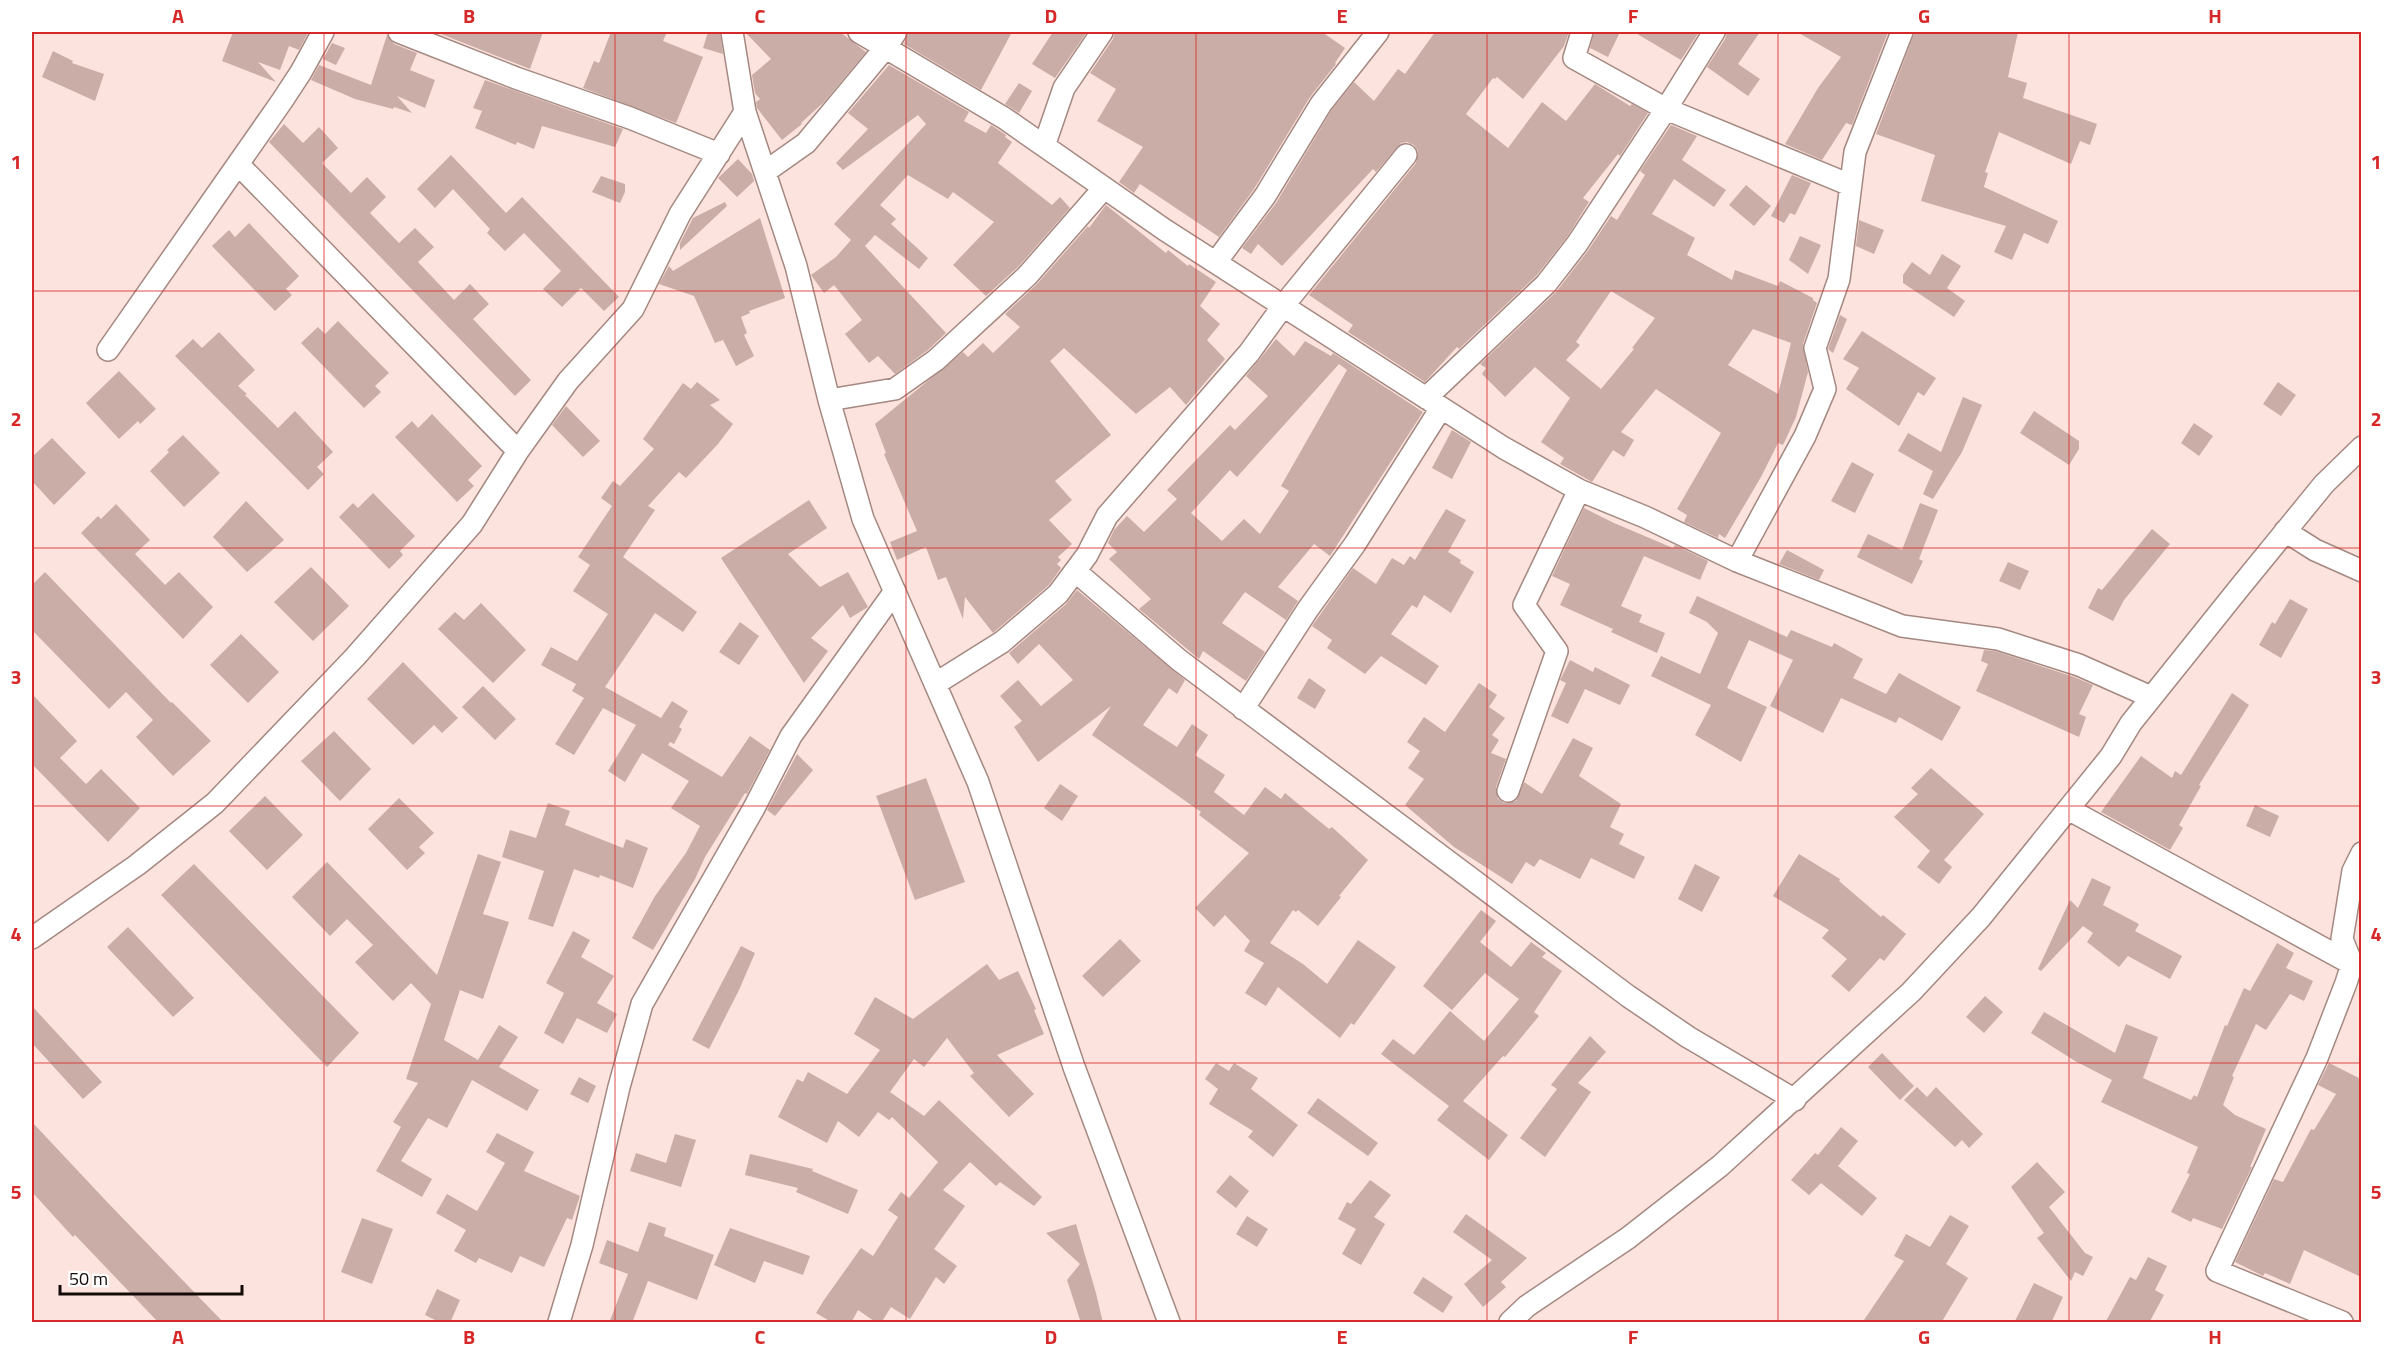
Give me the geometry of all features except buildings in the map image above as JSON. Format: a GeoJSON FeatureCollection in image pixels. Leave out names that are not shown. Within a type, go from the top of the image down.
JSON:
{"type":"FeatureCollection","features":[{"type":"Feature","properties":{"kind":"street"},"geometry":{"type":"LineString","coordinates":[[108,350],[302,72],[323,32]]}},
{"type":"Feature","properties":{"kind":"street"},"geometry":{"type":"LineString","coordinates":[[399,32],[516,78],[630,118],[719,154]]}},
{"type":"Feature","properties":{"kind":"street"},"geometry":{"type":"LineString","coordinates":[[732,32],[745,112],[796,266],[829,400],[863,519],[978,782],[1074,1067],[1168,1323]]}},
{"type":"Feature","properties":{"kind":"street"},"geometry":{"type":"LineString","coordinates":[[860,32],[891,39],[1104,188],[1283,306],[1504,448],[1579,490],[1645,517],[1737,561],[1902,626],[1998,639],[2079,665],[2151,697]]}},
{"type":"Feature","properties":{"kind":"street"},"geometry":{"type":"LineString","coordinates":[[1044,146],[1064,88],[1102,32]]}},
{"type":"Feature","properties":{"kind":"street"},"geometry":{"type":"LineString","coordinates":[[1216,262],[1265,196],[1321,104],[1378,32]]}},
{"type":"Feature","properties":{"kind":"street"},"geometry":{"type":"LineString","coordinates":[[1582,32],[1574,58],[1666,109],[1850,185]]}},
{"type":"Feature","properties":{"kind":"street"},"geometry":{"type":"LineString","coordinates":[[1243,709],[1308,609],[1355,544],[1434,403],[1546,284],[1577,244],[1714,32]]}},
{"type":"Feature","properties":{"kind":"street"},"geometry":{"type":"LineString","coordinates":[[1737,561],[1805,436],[1825,389],[1815,348],[1839,279],[1855,152],[1902,32]]}},
{"type":"Feature","properties":{"kind":"street"},"geometry":{"type":"LineString","coordinates":[[765,172],[806,143],[891,39]]}},
{"type":"Feature","properties":{"kind":"street"},"geometry":{"type":"LineString","coordinates":[[32,938],[137,865],[215,803],[355,657],[472,524],[518,452],[568,381],[633,309],[680,214],[745,112]]}},
{"type":"Feature","properties":{"kind":"street"},"geometry":{"type":"LineString","coordinates":[[935,684],[1002,642],[1058,594],[1087,555],[1107,516],[1249,353],[1283,306],[1406,155]]}},
{"type":"Feature","properties":{"kind":"street"},"geometry":{"type":"LineString","coordinates":[[238,164],[518,452]]}},
{"type":"Feature","properties":{"kind":"street"},"geometry":{"type":"LineString","coordinates":[[829,400],[895,389],[936,360],[1027,276],[1104,188]]}},
{"type":"Feature","properties":{"kind":"street"},"geometry":{"type":"LineString","coordinates":[[1510,1323],[1527,1306],[1628,1238],[1720,1166],[1911,992],[1981,917],[2111,756],[2131,723],[2151,697],[2285,531],[2324,484],[2361,447]]}},
{"type":"Feature","properties":{"kind":"street"},"geometry":{"type":"LineString","coordinates":[[1508,791],[1557,651],[1524,605],[1579,490]]}},
{"type":"Feature","properties":{"kind":"street"},"geometry":{"type":"LineString","coordinates":[[2285,531],[2315,550],[2361,572]]}},
{"type":"Feature","properties":{"kind":"street"},"geometry":{"type":"LineString","coordinates":[[1075,571],[1179,660],[1628,996],[1688,1037],[1795,1100]]}},
{"type":"Feature","properties":{"kind":"street"},"geometry":{"type":"LineString","coordinates":[[561,1322],[582,1245],[619,1087],[642,1004],[754,808],[791,736],[895,591]]}},
{"type":"Feature","properties":{"kind":"street"},"geometry":{"type":"LineString","coordinates":[[2068,809],[2352,964]]}},
{"type":"Feature","properties":{"kind":"street"},"geometry":{"type":"LineString","coordinates":[[2342,1323],[2217,1271],[2317,1058],[2352,964],[2342,939],[2353,871],[2361,854]]}}]}
